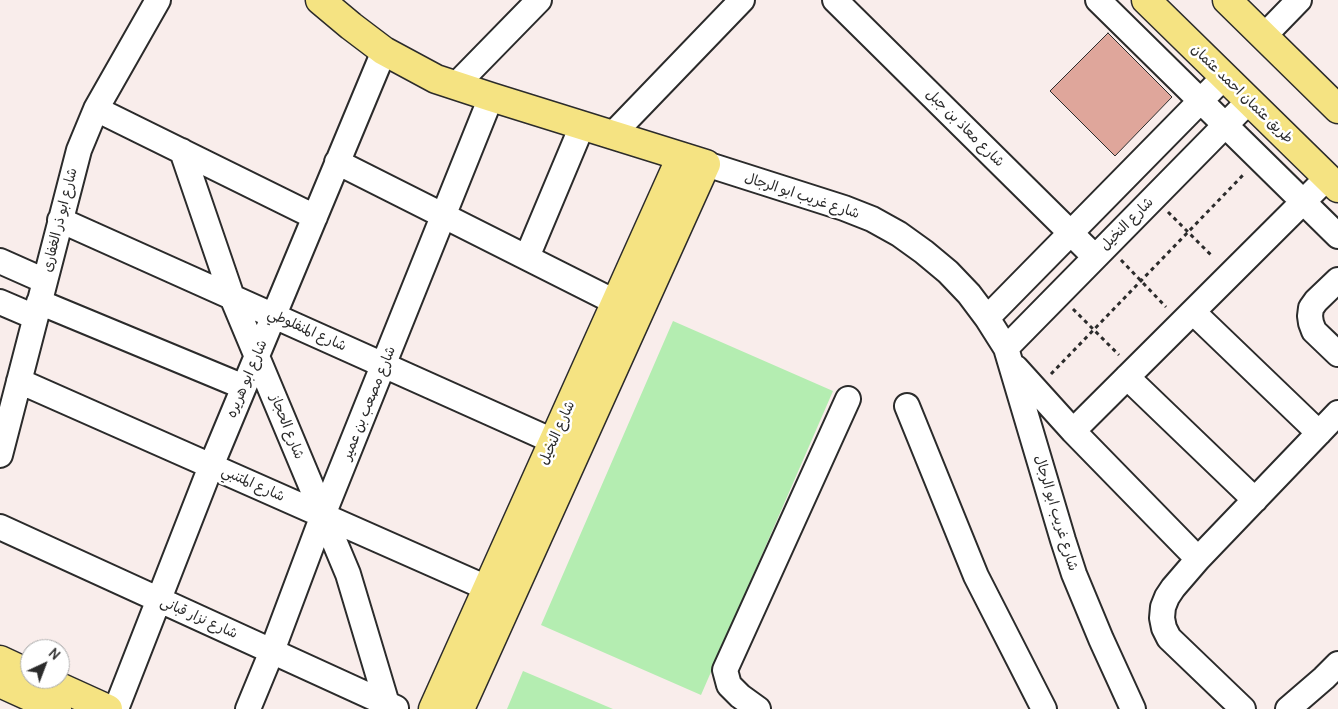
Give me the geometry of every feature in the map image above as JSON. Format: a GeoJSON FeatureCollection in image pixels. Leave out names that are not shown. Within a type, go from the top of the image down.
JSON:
{"type":"FeatureCollection","features":[{"type":"Feature","properties":{"kind":"main road","name":"شارع غريب ابو الرجال"},"geometry":{"type":"LineString","coordinates":[[320,0],[350,26],[384,51],[418,70],[455,86],[693,160]]}},
{"type":"Feature","properties":{"kind":"main road","name":"طريق عثمان احمد عثمان"},"geometry":{"type":"LineString","coordinates":[[1146,0],[1333,183]]}},
{"type":"Feature","properties":{"kind":"main road"},"geometry":{"type":"LineString","coordinates":[[1226,0],[1337,107]]}},
{"type":"Feature","properties":{"kind":"main road","name":"شارع النخيل"},"geometry":{"type":"LineString","coordinates":[[433,709],[615,302],[693,160]]}},
{"type":"Feature","properties":{"kind":"main road","name":"شارع النخيل"},"geometry":{"type":"LineString","coordinates":[[460,709],[693,160]]}},
{"type":"Feature","properties":{"kind":"main road"},"geometry":{"type":"LineString","coordinates":[[0,660],[20,669]]}},
{"type":"Feature","properties":{"kind":"main road"},"geometry":{"type":"LineString","coordinates":[[0,683],[57,709]]}},
{"type":"Feature","properties":{"kind":"main road"},"geometry":{"type":"LineString","coordinates":[[64,689],[108,709]]}},
{"type":"Feature","properties":{"kind":"street","name":"شارع ابو ذر الغفارى"},"geometry":{"type":"LineString","coordinates":[[1,447],[79,150],[96,109],[158,0]]}},
{"type":"Feature","properties":{"kind":"street"},"geometry":{"type":"LineString","coordinates":[[455,86],[539,0]]}},
{"type":"Feature","properties":{"kind":"street"},"geometry":{"type":"LineString","coordinates":[[612,135],[742,0]]}},
{"type":"Feature","properties":{"kind":"street","name":"شارع معاذ بن جبل"},"geometry":{"type":"LineString","coordinates":[[835,0],[1095,257]]}},
{"type":"Feature","properties":{"kind":"street"},"geometry":{"type":"LineString","coordinates":[[1098,0],[1338,236]]}},
{"type":"Feature","properties":{"kind":"street"},"geometry":{"type":"LineString","coordinates":[[1264,36],[1299,0]]}},
{"type":"Feature","properties":{"kind":"street","name":"شارع ابو هريره"},"geometry":{"type":"LineString","coordinates":[[116,709],[211,466],[384,51]]}},
{"type":"Feature","properties":{"kind":"street"},"geometry":{"type":"LineString","coordinates":[[988,318],[1224,76]]}},
{"type":"Feature","properties":{"kind":"street","name":"شارع مصعب بن عمير"},"geometry":{"type":"LineString","coordinates":[[248,709],[323,515],[491,98]]}},
{"type":"Feature","properties":{"kind":"street","name":"شارع النخيل"},"geometry":{"type":"LineString","coordinates":[[1008,356],[1095,257],[1249,101]]}},
{"type":"Feature","properties":{"kind":"street"},"geometry":{"type":"LineString","coordinates":[[96,109],[315,216]]}},
{"type":"Feature","properties":{"kind":"street"},"geometry":{"type":"LineString","coordinates":[[527,258],[582,126]]}},
{"type":"Feature","properties":{"kind":"street","name":"شارع الحجاز"},"geometry":{"type":"LineString","coordinates":[[182,151],[232,297],[348,574],[393,706]]}},
{"type":"Feature","properties":{"kind":"street","name":"شارع غريب ابو الرجال"},"geometry":{"type":"LineString","coordinates":[[693,160],[844,208],[872,219],[899,234],[924,252],[948,272],[969,294],[988,318],[1008,356],[1074,574],[1100,639],[1133,709]]}},
{"type":"Feature","properties":{"kind":"street"},"geometry":{"type":"LineString","coordinates":[[337,162],[615,302]]}},
{"type":"Feature","properties":{"kind":"street"},"geometry":{"type":"LineString","coordinates":[[1073,431],[1303,202],[1333,183]]}},
{"type":"Feature","properties":{"kind":"street","name":"شارع المنفلوطي"},"geometry":{"type":"LineString","coordinates":[[60,220],[553,441]]}},
{"type":"Feature","properties":{"kind":"street"},"geometry":{"type":"LineString","coordinates":[[0,261],[40,300],[244,387]]}},
{"type":"Feature","properties":{"kind":"street"},"geometry":{"type":"LineString","coordinates":[[1338,280],[1316,301],[1311,308],[1310,316],[1314,331],[1338,354]]}},
{"type":"Feature","properties":{"kind":"street"},"geometry":{"type":"LineString","coordinates":[[0,302],[40,300]]}},
{"type":"Feature","properties":{"kind":"street"},"geometry":{"type":"LineString","coordinates":[[1193,312],[1319,433]]}},
{"type":"Feature","properties":{"kind":"street"},"geometry":{"type":"LineString","coordinates":[[1008,356],[1035,391],[1198,559]]}},
{"type":"Feature","properties":{"kind":"street"},"geometry":{"type":"LineString","coordinates":[[1127,377],[1255,500]]}},
{"type":"Feature","properties":{"kind":"street","name":"شارع المتنبي"},"geometry":{"type":"LineString","coordinates":[[19,381],[487,588]]}},
{"type":"Feature","properties":{"kind":"street"},"geometry":{"type":"LineString","coordinates":[[758,709],[729,686],[725,670],[848,399]]}},
{"type":"Feature","properties":{"kind":"street"},"geometry":{"type":"LineString","coordinates":[[907,406],[976,576],[1044,709]]}},
{"type":"Feature","properties":{"kind":"street"},"geometry":{"type":"LineString","coordinates":[[1243,709],[1169,638],[1162,618],[1167,597],[1198,559],[1338,413]]}},
{"type":"Feature","properties":{"kind":"street","name":"شارع نزار قبانى"},"geometry":{"type":"LineString","coordinates":[[0,527],[393,706]]}},
{"type":"Feature","properties":{"kind":"street"},"geometry":{"type":"LineString","coordinates":[[1288,709],[1333,678]]}},
{"type":"Feature","properties":{"kind":"path"},"geometry":{"type":"LineString","coordinates":[[1035,391],[1259,159]]}},
{"type":"Feature","properties":{"kind":"path"},"geometry":{"type":"LineString","coordinates":[[1168,212],[1212,256]]}},
{"type":"Feature","properties":{"kind":"path"},"geometry":{"type":"LineString","coordinates":[[1121,259],[1166,307]]}},
{"type":"Feature","properties":{"kind":"path"},"geometry":{"type":"LineString","coordinates":[[1073,308],[1120,355]]}},
{"type":"Feature","properties":{"kind":"green space"},"geometry":{"type":"Polygon","coordinates":[[[673,321],[833,391],[701,695],[541,625],[673,321]]]}},
{"type":"Feature","properties":{"kind":"green space"},"geometry":{"type":"Polygon","coordinates":[[[523,671],[613,709],[507,709],[523,671]]]}},
{"type":"Feature","properties":{"kind":"building"},"geometry":{"type":"Polygon","coordinates":[[[1108,33],[1172,97],[1115,156],[1050,91],[1108,33]]]}}]}
